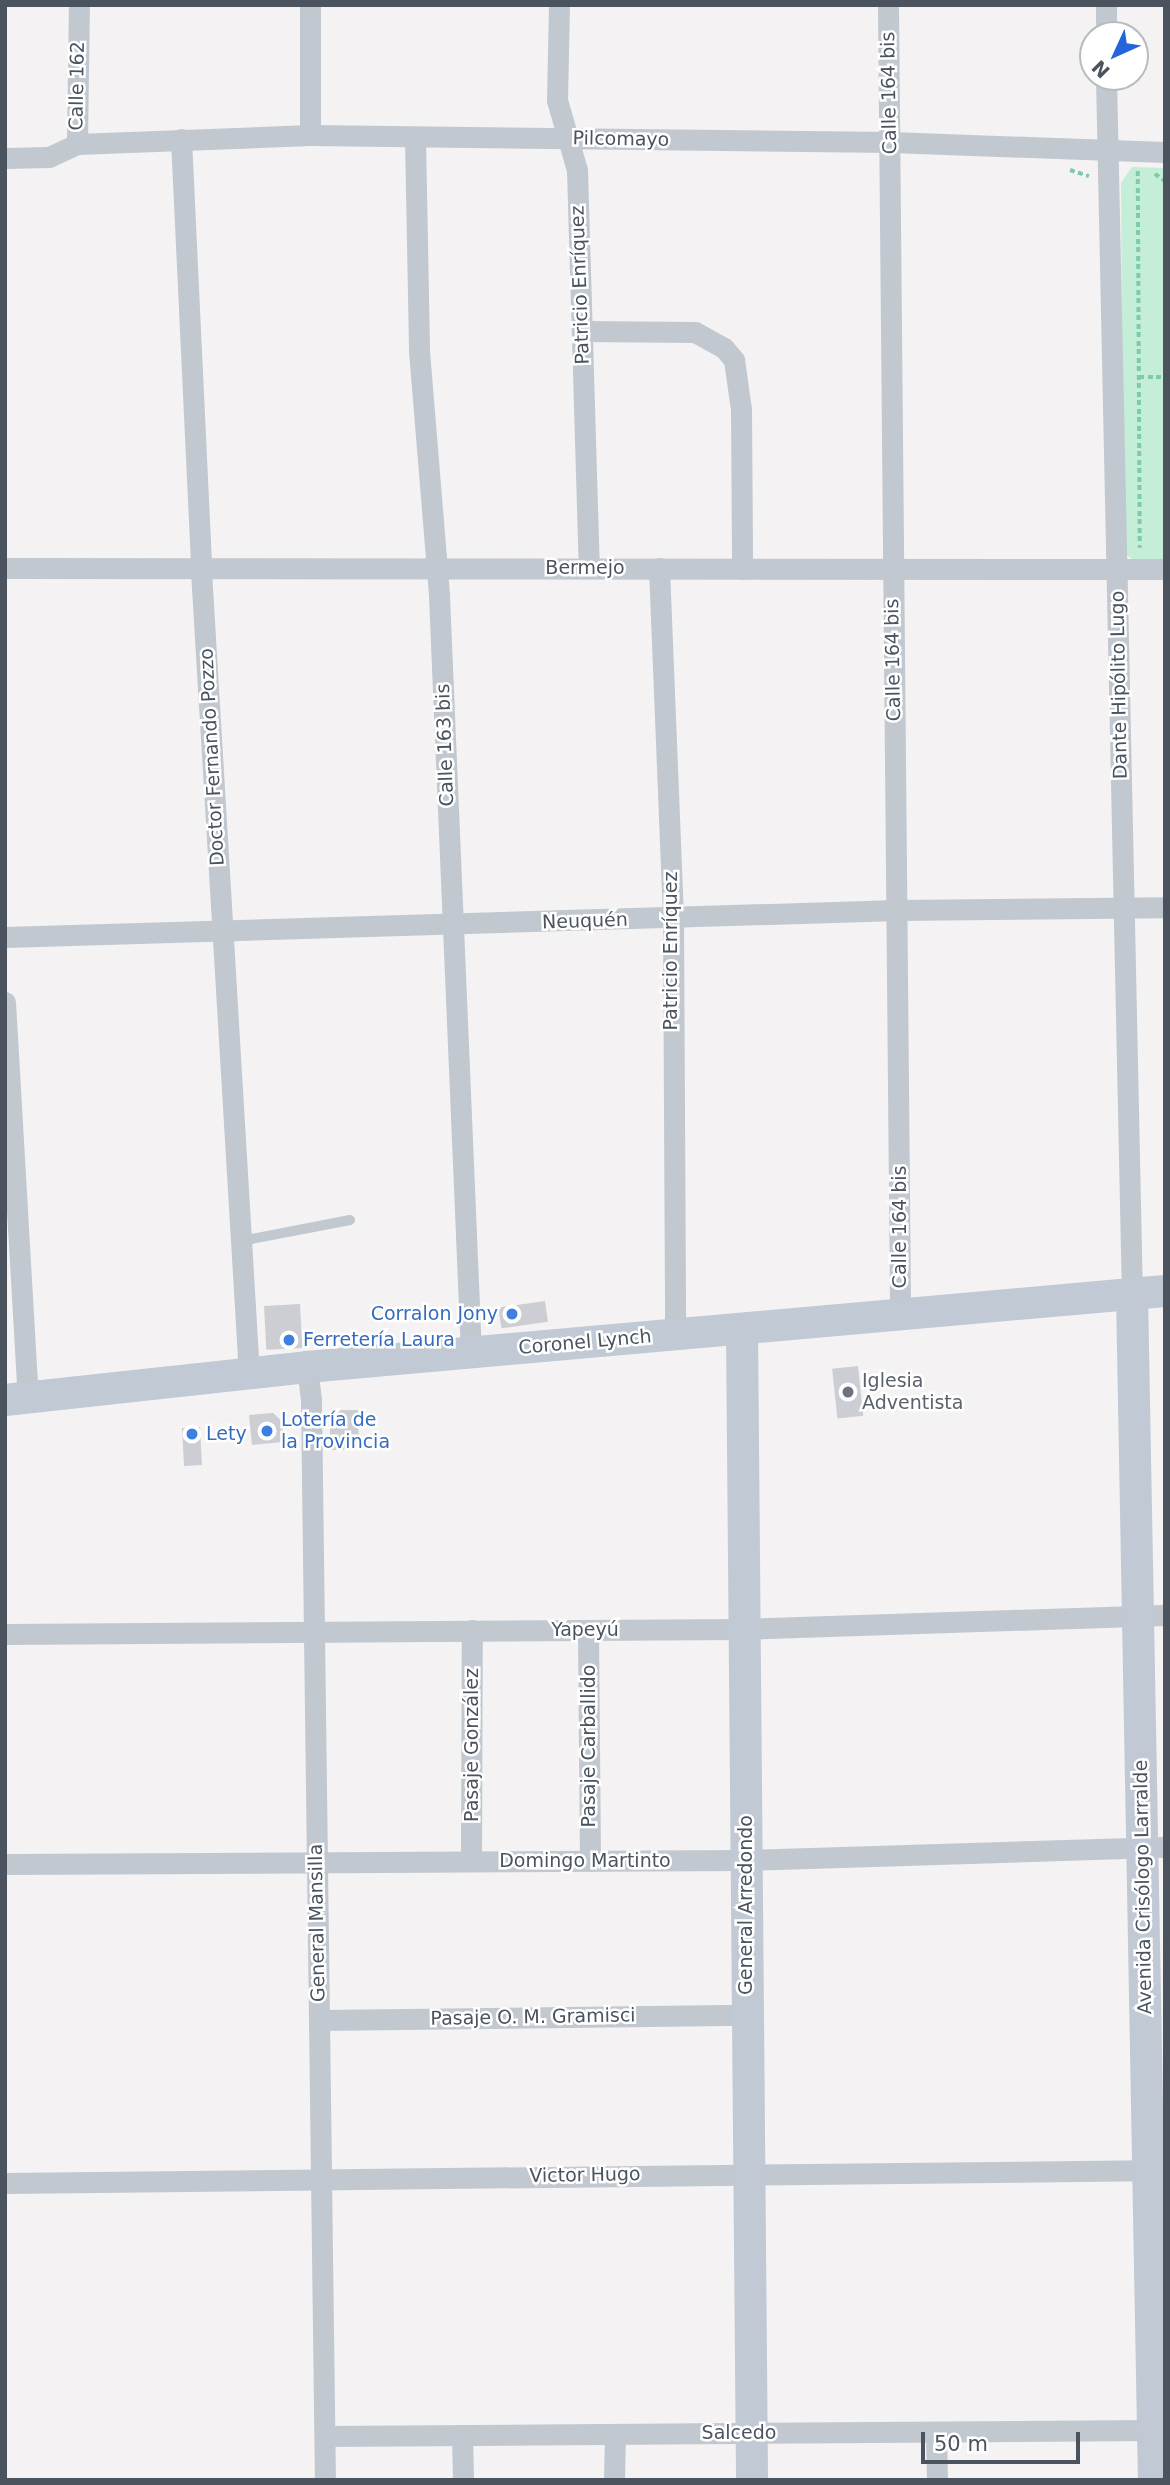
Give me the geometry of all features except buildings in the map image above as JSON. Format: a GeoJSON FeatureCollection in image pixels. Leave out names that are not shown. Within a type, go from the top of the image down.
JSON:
{"type":"FeatureCollection","features":[{"type":"Feature","properties":{"kind":"street","name":"Calle 162"},"geometry":{"type":"LineString","coordinates":[[5,158],[58,155],[77,144],[79,5]]}},
{"type":"Feature","properties":{"kind":"street"},"geometry":{"type":"LineString","coordinates":[[310,5],[310,135]]}},
{"type":"Feature","properties":{"kind":"street","name":"Patricio Enríquez"},"geometry":{"type":"LineString","coordinates":[[559,5],[557,100],[577,170],[589,568]]}},
{"type":"Feature","properties":{"kind":"street","name":"Calle 164 bis"},"geometry":{"type":"LineString","coordinates":[[888,5],[891,142],[891,569],[898,910],[900,1314]]}},
{"type":"Feature","properties":{"kind":"street","name":"Dante Hipólito Lugo"},"geometry":{"type":"LineString","coordinates":[[1105,91],[1132,1294]]}},
{"type":"Feature","properties":{"kind":"street","name":"Pilcomayo"},"geometry":{"type":"LineString","coordinates":[[77,144],[310,135],[891,142],[1105,152],[1165,152]]}},
{"type":"Feature","properties":{"kind":"street","name":"Calle 163 bis"},"geometry":{"type":"LineString","coordinates":[[415,138],[419,351],[435,570],[471,1352]]}},
{"type":"Feature","properties":{"kind":"street","name":"Doctor Fernando Pozzo"},"geometry":{"type":"LineString","coordinates":[[181,139],[201,571],[249,1374]]}},
{"type":"Feature","properties":{"kind":"street"},"geometry":{"type":"LineString","coordinates":[[582,331],[695,332],[724,348],[734,360],[741,409],[742,569]]}},
{"type":"Feature","properties":{"kind":"street","name":"Bermejo"},"geometry":{"type":"LineString","coordinates":[[5,568],[201,571],[589,568],[1165,569]]}},
{"type":"Feature","properties":{"kind":"street","name":"Patricio Enríquez"},"geometry":{"type":"LineString","coordinates":[[659,568],[673,918],[675,1334]]}},
{"type":"Feature","properties":{"kind":"street","name":"Neuquén"},"geometry":{"type":"LineString","coordinates":[[5,937],[222,928],[453,926],[898,910],[1165,907]]}},
{"type":"Feature","properties":{"kind":"street"},"geometry":{"type":"LineString","coordinates":[[5,1002],[17,1398]]}},
{"type":"Feature","properties":{"kind":"street","name":"Coronel Lynch"},"geometry":{"type":"LineString","coordinates":[[17,1398],[307,1367],[1165,1291]]}},
{"type":"Feature","properties":{"kind":"street","name":"Avenida Crisólogo Larralde"},"geometry":{"type":"LineString","coordinates":[[1132,1294],[1153,1615],[1157,2170],[1154,2480]]}},
{"type":"Feature","properties":{"kind":"street","name":"General Arredondo"},"geometry":{"type":"LineString","coordinates":[[742,1329],[742,1629],[747,1860],[752,2480]]}},
{"type":"Feature","properties":{"kind":"street","name":"General Mansilla"},"geometry":{"type":"LineString","coordinates":[[307,1367],[314,1630],[325,2480]]}},
{"type":"Feature","properties":{"kind":"street","name":"Yapeyú"},"geometry":{"type":"LineString","coordinates":[[5,1634],[742,1629],[1153,1615]]}},
{"type":"Feature","properties":{"kind":"street","name":"Pasaje González"},"geometry":{"type":"LineString","coordinates":[[471,1861],[472,1630]]}},
{"type":"Feature","properties":{"kind":"street","name":"Pasaje Carballido"},"geometry":{"type":"LineString","coordinates":[[588,1631],[590,1861]]}},
{"type":"Feature","properties":{"kind":"street","name":"Domingo Martinto"},"geometry":{"type":"LineString","coordinates":[[5,1864],[747,1860],[1153,1848]]}},
{"type":"Feature","properties":{"kind":"street","name":"Pasaje O. M. Gramisci"},"geometry":{"type":"LineString","coordinates":[[320,2020],[747,2015]]}},
{"type":"Feature","properties":{"kind":"street","name":"Victor Hugo"},"geometry":{"type":"LineString","coordinates":[[5,2183],[749,2172],[1157,2170]]}},
{"type":"Feature","properties":{"kind":"street","name":"Salcedo"},"geometry":{"type":"LineString","coordinates":[[325,2436],[1153,2430]]}},
{"type":"Feature","properties":{"kind":"street"},"geometry":{"type":"LineString","coordinates":[[936,2433],[937,2480]]}},
{"type":"Feature","properties":{"kind":"street"},"geometry":{"type":"LineString","coordinates":[[614,2480],[615,2434]]}},
{"type":"Feature","properties":{"kind":"street"},"geometry":{"type":"LineString","coordinates":[[462,2435],[463,2480]]}},
{"type":"Feature","properties":{"kind":"lane"},"geometry":{"type":"LineString","coordinates":[[241,1241],[350,1220]]}},
{"type":"Feature","properties":{"kind":"path"},"geometry":{"type":"LineString","coordinates":[[1138,152],[1140,569]]}},
{"type":"Feature","properties":{"kind":"path"},"geometry":{"type":"LineString","coordinates":[[1110,377],[1165,377]]}},
{"type":"Feature","properties":{"kind":"green space"},"geometry":{"type":"Polygon","coordinates":[[[1132,167],[1165,168],[1165,561],[1136,562],[1123,552],[1121,183],[1132,167]]]}},
{"type":"Feature","properties":{"kind":"place","name":"Corralon Jony"},"geometry":{"type":"Point","coordinates":[512,1314]}},
{"type":"Feature","properties":{"kind":"place","name":"Ferretería Laura"},"geometry":{"type":"Point","coordinates":[289,1340]}},
{"type":"Feature","properties":{"kind":"place","name":"Iglesia Adventista"},"geometry":{"type":"Point","coordinates":[848,1392]}},
{"type":"Feature","properties":{"kind":"place","name":"Lotería de la Provincia"},"geometry":{"type":"Point","coordinates":[267,1431]}},
{"type":"Feature","properties":{"kind":"place","name":"Lety"},"geometry":{"type":"Point","coordinates":[192,1434]}}]}
